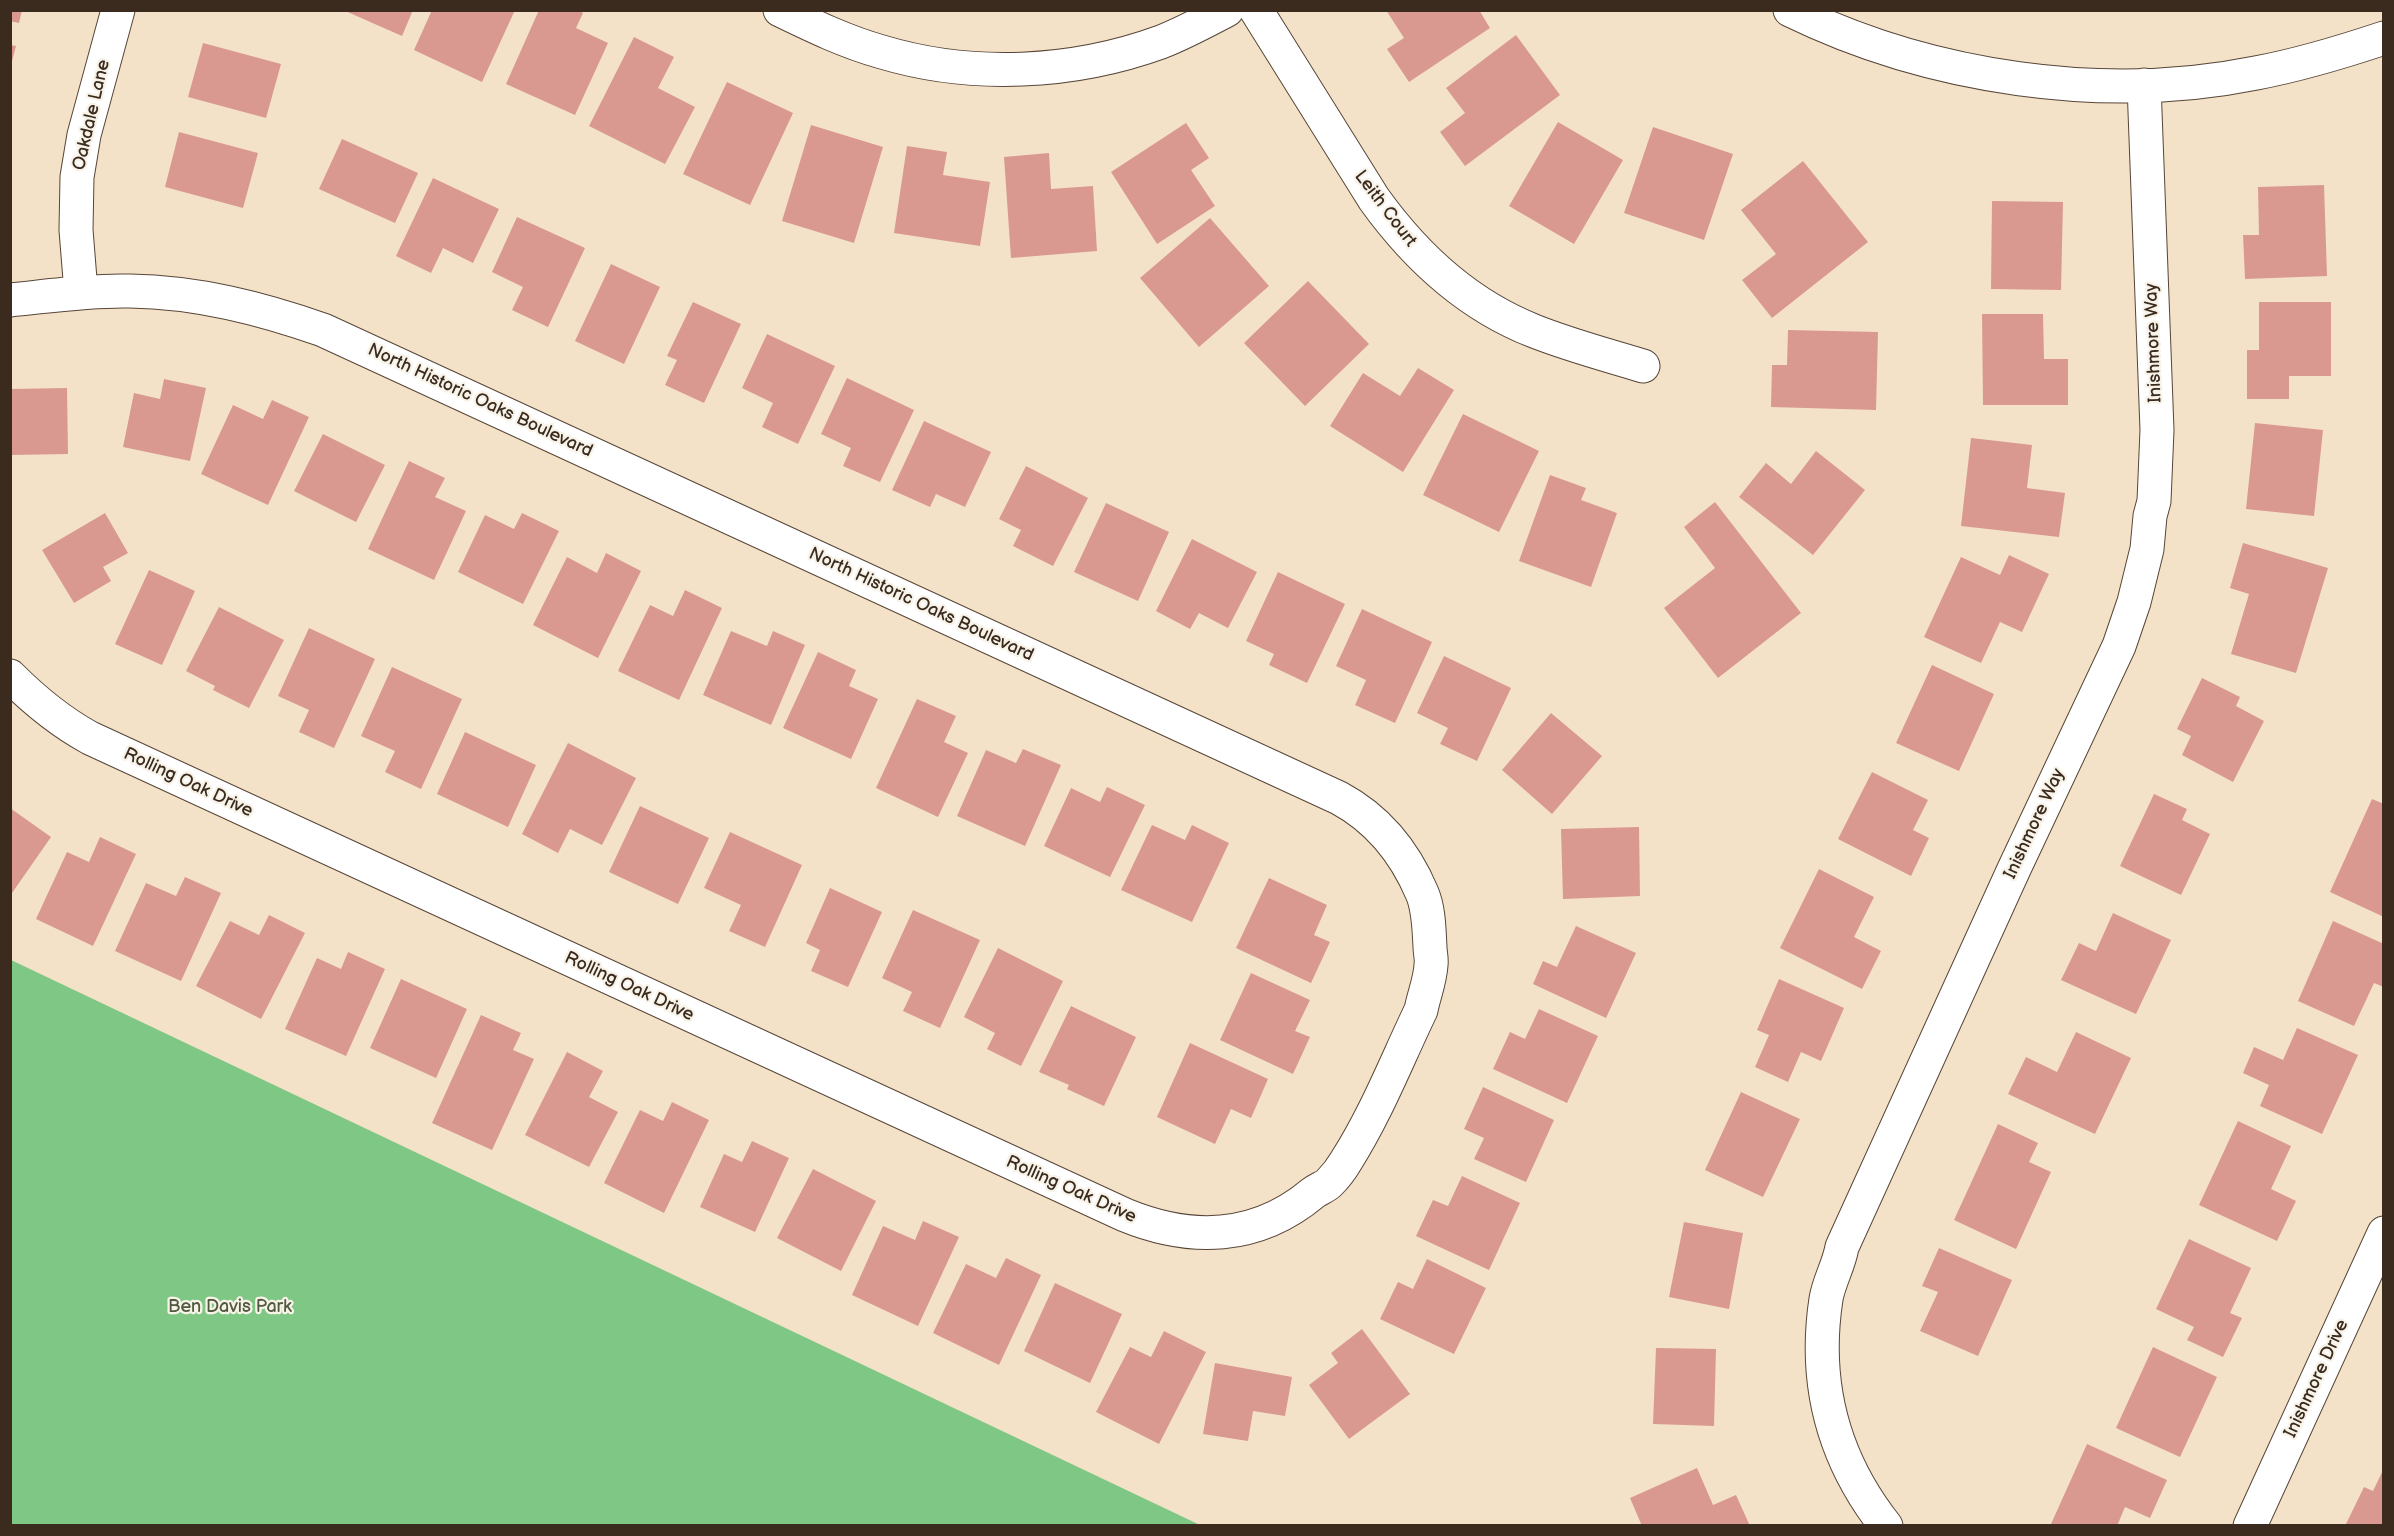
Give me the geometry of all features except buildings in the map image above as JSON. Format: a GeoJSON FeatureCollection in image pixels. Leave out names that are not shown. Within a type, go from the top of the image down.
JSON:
{"type":"FeatureCollection","features":[{"type":"Feature","properties":{"kind":"street","name":"Oakdale Lane"},"geometry":{"type":"LineString","coordinates":[[81,292],[76,230],[77,177],[84,135],[118,10]]}},
{"type":"Feature","properties":{"kind":"street"},"geometry":{"type":"LineString","coordinates":[[780,10],[856,44],[908,59],[947,66],[1011,69],[1069,64],[1117,55],[1163,41],[1227,10]]}},
{"type":"Feature","properties":{"kind":"street","name":"Leith Court"},"geometry":{"type":"LineString","coordinates":[[1256,10],[1374,199],[1393,226],[1424,258],[1451,282],[1493,310],[1532,330],[1643,366]]}},
{"type":"Feature","properties":{"kind":"street"},"geometry":{"type":"LineString","coordinates":[[1790,10],[1872,44],[1909,56],[1971,71],[2050,82],[2105,85],[2202,81],[2255,74],[2349,50],[2384,38]]}},
{"type":"Feature","properties":{"kind":"street","name":"Inishmore Way"},"geometry":{"type":"LineString","coordinates":[[1886,1526],[1856,1483],[1835,1435],[1828,1409],[1821,1355],[1826,1299],[1842,1247],[2119,646],[2147,549],[2154,501],[2157,430],[2144,85]]}},
{"type":"Feature","properties":{"kind":"street","name":"North Historic Oaks Boulevard"},"geometry":{"type":"LineString","coordinates":[[10,300],[81,292],[128,291],[192,295],[252,307],[323,330],[1339,798],[1371,820],[1387,835],[1408,864],[1423,895],[1431,931],[1428,990],[1421,1010],[1360,1140],[1345,1163],[1329,1183],[1270,1221]]}},
{"type":"Feature","properties":{"kind":"street","name":"Rolling Oak Drive"},"geometry":{"type":"LineString","coordinates":[[10,676],[57,718],[90,738],[1125,1215],[1158,1228],[1195,1233],[1218,1233],[1270,1221]]}},
{"type":"Feature","properties":{"kind":"street","name":"Inishmore Drive"},"geometry":{"type":"LineString","coordinates":[[2250,1526],[2384,1233]]}},
{"type":"Feature","properties":{"kind":"green space","name":"Ben Davis Park"},"geometry":{"type":"Polygon","coordinates":[[[11,960],[1200,1525],[11,1525],[11,960]]]}}]}
